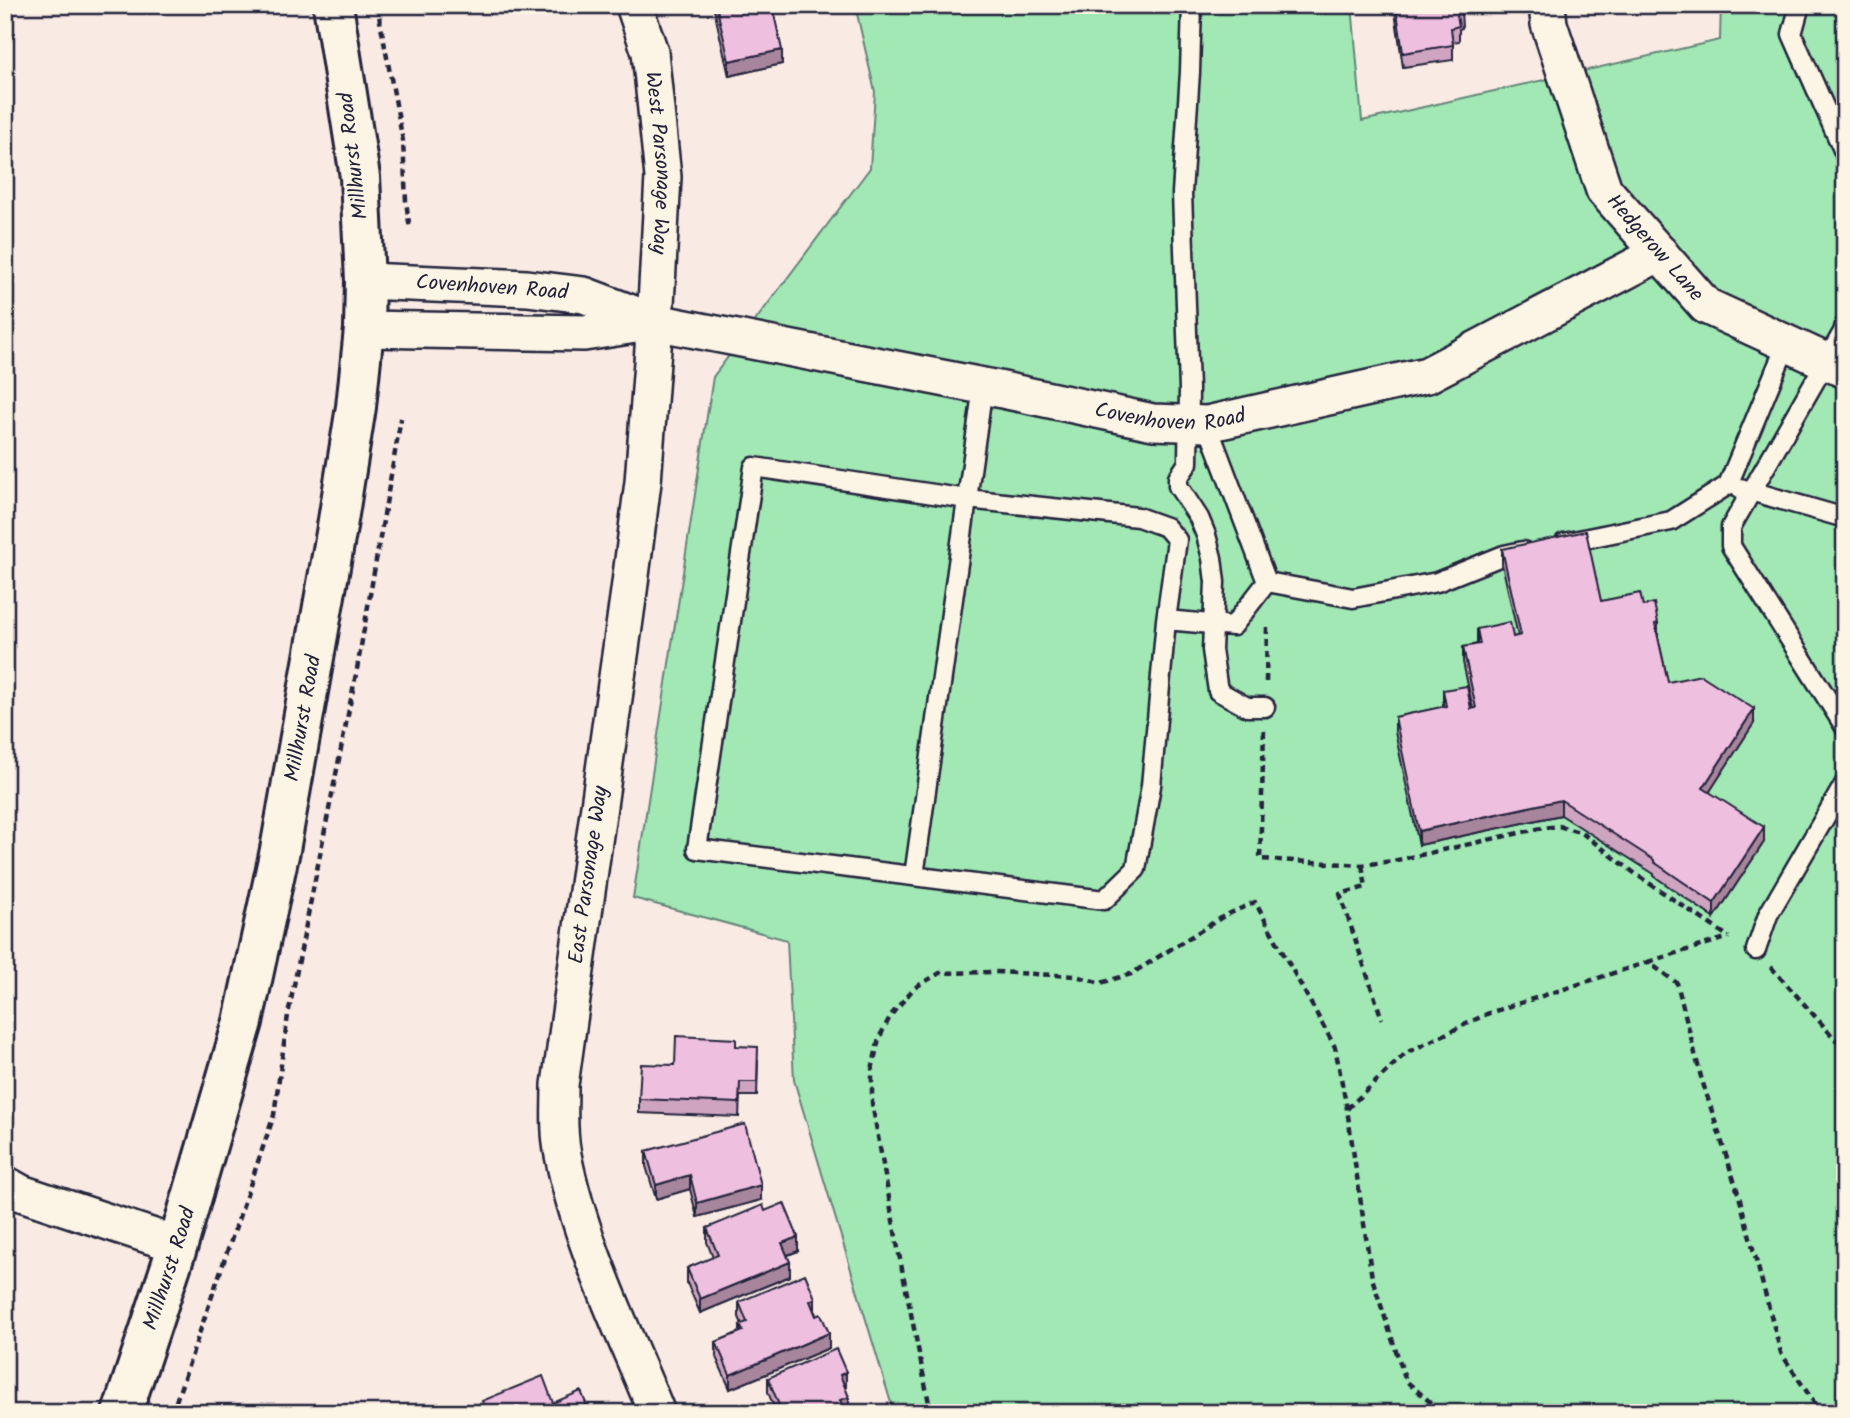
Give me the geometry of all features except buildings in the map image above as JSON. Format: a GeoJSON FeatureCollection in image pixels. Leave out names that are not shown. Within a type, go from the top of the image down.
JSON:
{"type":"FeatureCollection","features":[{"type":"Feature","properties":{"kind":"street","name":"Millhurst Road"},"geometry":{"type":"LineString","coordinates":[[122,1413],[178,1245],[243,1022],[281,850],[356,407],[364,329],[365,281],[360,177],[333,5]]}},
{"type":"Feature","properties":{"kind":"street","name":"West Parsonage Way"},"geometry":{"type":"LineString","coordinates":[[634,5],[650,52],[663,177],[655,321]]}},
{"type":"Feature","properties":{"kind":"street","name":"Hedgerow Lane"},"geometry":{"type":"LineString","coordinates":[[1547,5],[1549,24],[1604,190],[1706,306],[1835,365]]}},
{"type":"Feature","properties":{"kind":"street","name":"Covenhoven Road"},"geometry":{"type":"LineString","coordinates":[[365,281],[527,288],[584,295],[655,321],[1153,422],[1198,424],[1427,375],[1660,253]]}},
{"type":"Feature","properties":{"kind":"street","name":"Covenhoven Road"},"geometry":{"type":"LineString","coordinates":[[364,329],[584,333],[655,321]]}},
{"type":"Feature","properties":{"kind":"street","name":"East Parsonage Way"},"geometry":{"type":"LineString","coordinates":[[655,321],[643,482],[560,1085],[562,1152],[575,1207],[657,1413]]}},
{"type":"Feature","properties":{"kind":"street"},"geometry":{"type":"LineString","coordinates":[[5,1184],[21,1193],[178,1245]]}},
{"type":"Feature","properties":{"kind":"lane"},"geometry":{"type":"LineString","coordinates":[[1192,5],[1182,193],[1198,424],[1188,463],[1178,478],[1178,486],[1199,518],[1212,558],[1215,582],[1212,650],[1218,691],[1247,707],[1265,707]]}},
{"type":"Feature","properties":{"kind":"lane"},"geometry":{"type":"LineString","coordinates":[[1800,5],[1792,34],[1845,154]]}},
{"type":"Feature","properties":{"kind":"lane"},"geometry":{"type":"LineString","coordinates":[[1845,325],[1835,365],[1751,491],[1731,527],[1731,546],[1845,727]]}},
{"type":"Feature","properties":{"kind":"lane"},"geometry":{"type":"LineString","coordinates":[[1267,582],[1353,598],[1437,582],[1504,555],[1671,521],[1728,485],[1787,343]]}},
{"type":"Feature","properties":{"kind":"lane"},"geometry":{"type":"LineString","coordinates":[[914,876],[984,386]]}},
{"type":"Feature","properties":{"kind":"lane"},"geometry":{"type":"LineString","coordinates":[[1198,424],[1267,582]]}},
{"type":"Feature","properties":{"kind":"lane"},"geometry":{"type":"LineString","coordinates":[[754,467],[967,499],[1138,517],[1166,527],[1177,540],[1166,620],[1151,786],[1136,869],[1104,900],[697,849],[754,467]]}},
{"type":"Feature","properties":{"kind":"lane"},"geometry":{"type":"LineString","coordinates":[[1728,485],[1845,517]]}},
{"type":"Feature","properties":{"kind":"lane"},"geometry":{"type":"LineString","coordinates":[[1166,620],[1233,626],[1267,582]]}},
{"type":"Feature","properties":{"kind":"lane"},"geometry":{"type":"LineString","coordinates":[[1756,950],[1768,915],[1845,783]]}},
{"type":"Feature","properties":{"kind":"path"},"geometry":{"type":"LineString","coordinates":[[377,5],[403,141],[410,230]]}},
{"type":"Feature","properties":{"kind":"path"},"geometry":{"type":"LineString","coordinates":[[1267,582],[1260,859],[1362,865],[1392,861],[1542,828],[1559,826],[1582,833],[1637,875],[1729,937],[1744,940],[1756,950],[1845,1051]]}},
{"type":"Feature","properties":{"kind":"path"},"geometry":{"type":"LineString","coordinates":[[1362,865],[1366,887],[1340,894],[1382,1019]]}},
{"type":"Feature","properties":{"kind":"path"},"geometry":{"type":"LineString","coordinates":[[931,1413],[872,1103],[872,1070],[879,1038],[891,1015],[914,988],[940,973],[995,972],[1076,976],[1101,983],[1131,974],[1224,916],[1255,902],[1335,1047],[1372,1278],[1406,1381],[1443,1413]]}},
{"type":"Feature","properties":{"kind":"path"},"geometry":{"type":"LineString","coordinates":[[1347,1109],[1406,1053],[1489,1013],[1729,937]]}},
{"type":"Feature","properties":{"kind":"path"},"geometry":{"type":"LineString","coordinates":[[1648,962],[1677,983],[1701,1077],[1739,1196],[1782,1353],[1821,1413]]}},
{"type":"Feature","properties":{"kind":"green space"},"geometry":{"type":"Polygon","coordinates":[[[855,5],[1352,5],[1362,121],[1720,40],[1721,5],[1845,5],[1845,1413],[894,1413],[794,1080],[787,940],[633,898],[713,377],[870,168],[875,92],[855,5]]]}}]}
